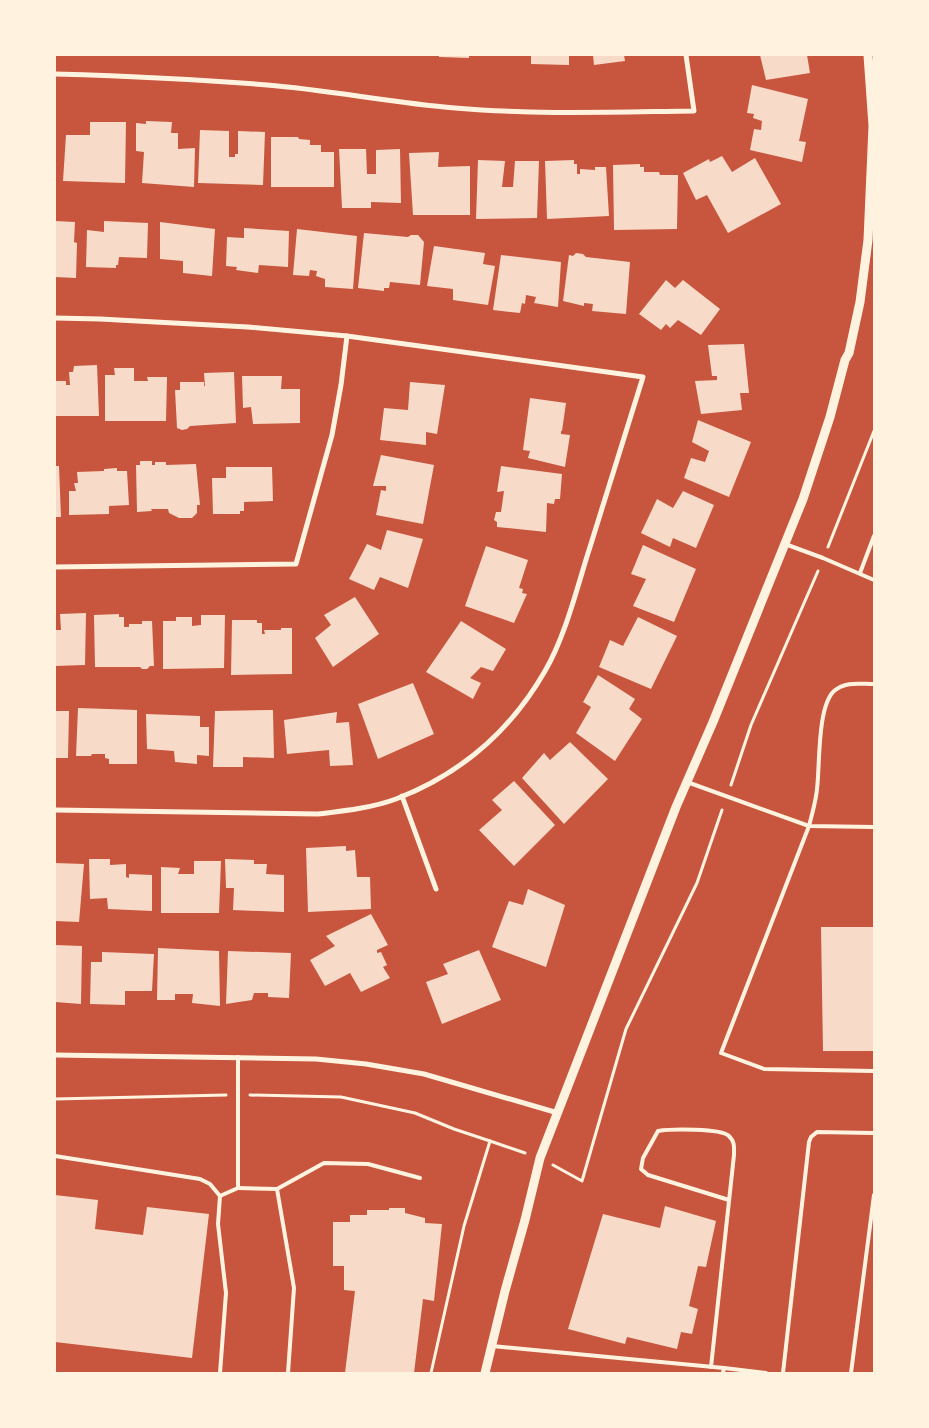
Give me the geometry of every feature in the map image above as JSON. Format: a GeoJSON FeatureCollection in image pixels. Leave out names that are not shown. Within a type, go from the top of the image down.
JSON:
{"type":"FeatureCollection","features":[{"type":"Feature","properties":{"kind":"street"},"geometry":{"type":"LineString","coordinates":[[55,74],[138,76],[268,85],[455,108],[513,112],[589,113],[694,110],[686,55]]}},
{"type":"Feature","properties":{"kind":"street"},"geometry":{"type":"LineString","coordinates":[[486,1373],[540,1158],[676,807],[785,544],[809,481],[849,352],[860,302],[868,240],[872,226],[873,126],[868,55]]}},
{"type":"Feature","properties":{"kind":"street"},"geometry":{"type":"LineString","coordinates":[[55,318],[248,327],[347,336],[643,378],[566,624],[546,670],[529,697],[505,728],[470,759],[434,782],[395,800],[353,810],[318,814],[55,810]]}},
{"type":"Feature","properties":{"kind":"street"},"geometry":{"type":"LineString","coordinates":[[55,567],[296,564],[332,435],[347,336]]}},
{"type":"Feature","properties":{"kind":"street"},"geometry":{"type":"LineString","coordinates":[[402,796],[436,889]]}},
{"type":"Feature","properties":{"kind":"street"},"geometry":{"type":"LineString","coordinates":[[55,1055],[316,1058],[424,1074],[558,1113]]}},
{"type":"Feature","properties":{"kind":"lane"},"geometry":{"type":"LineString","coordinates":[[860,574],[874,536]]}},
{"type":"Feature","properties":{"kind":"lane"},"geometry":{"type":"LineString","coordinates":[[785,544],[874,580]]}},
{"type":"Feature","properties":{"kind":"lane"},"geometry":{"type":"LineString","coordinates":[[874,684],[846,684],[833,692],[828,701],[821,724],[817,790],[809,826],[721,1053],[764,1069],[874,1071]]}},
{"type":"Feature","properties":{"kind":"lane"},"geometry":{"type":"LineString","coordinates":[[687,782],[809,826],[874,827]]}},
{"type":"Feature","properties":{"kind":"lane"},"geometry":{"type":"LineString","coordinates":[[238,1057],[238,1188]]}},
{"type":"Feature","properties":{"kind":"lane"},"geometry":{"type":"LineString","coordinates":[[711,1367],[734,1155],[734,1142],[728,1135],[718,1132],[667,1129],[658,1131],[643,1158],[641,1169],[648,1175],[729,1200]]}},
{"type":"Feature","properties":{"kind":"lane"},"geometry":{"type":"LineString","coordinates":[[783,1373],[809,1142],[811,1137],[817,1132],[874,1133]]}},
{"type":"Feature","properties":{"kind":"lane"},"geometry":{"type":"LineString","coordinates":[[55,1156],[200,1179],[210,1184],[220,1196],[218,1224],[226,1293],[220,1373]]}},
{"type":"Feature","properties":{"kind":"lane"},"geometry":{"type":"LineString","coordinates":[[220,1196],[238,1188],[277,1189],[324,1164],[368,1164],[420,1178]]}},
{"type":"Feature","properties":{"kind":"lane"},"geometry":{"type":"LineString","coordinates":[[277,1189],[294,1288],[288,1373]]}},
{"type":"Feature","properties":{"kind":"lane"},"geometry":{"type":"LineString","coordinates":[[851,1373],[874,1195]]}},
{"type":"Feature","properties":{"kind":"lane"},"geometry":{"type":"LineString","coordinates":[[492,1346],[711,1367],[723,1371],[766,1373]]}},
{"type":"Feature","properties":{"kind":"path"},"geometry":{"type":"LineString","coordinates":[[55,1099],[266,1094],[341,1097],[414,1113],[454,1129],[540,1158],[582,1181],[626,1029],[697,883],[751,725],[841,516],[874,431]]}},
{"type":"Feature","properties":{"kind":"path"},"geometry":{"type":"LineString","coordinates":[[431,1373],[464,1226],[490,1140]]}},
{"type":"Feature","properties":{"kind":"building"},"geometry":{"type":"Polygon","coordinates":[[[439,55],[469,55],[469,58],[439,57],[439,55]]]}},
{"type":"Feature","properties":{"kind":"building"},"geometry":{"type":"Polygon","coordinates":[[[531,55],[569,55],[569,65],[531,64],[531,55]]]}},
{"type":"Feature","properties":{"kind":"building"},"geometry":{"type":"Polygon","coordinates":[[[593,55],[624,55],[625,61],[594,65],[593,55]]]}},
{"type":"Feature","properties":{"kind":"building"},"geometry":{"type":"Polygon","coordinates":[[[760,55],[807,55],[810,73],[766,80],[760,55]]]}},
{"type":"Feature","properties":{"kind":"building"},"geometry":{"type":"Polygon","coordinates":[[[752,85],[808,99],[799,141],[806,142],[802,162],[750,150],[754,129],[761,130],[762,121],[753,118],[754,114],[747,113],[752,85]]]}},
{"type":"Feature","properties":{"kind":"building"},"geometry":{"type":"Polygon","coordinates":[[[146,121],[172,122],[171,133],[178,133],[178,149],[195,148],[194,187],[142,183],[144,152],[136,151],[136,123],[146,124],[146,121]]]}},
{"type":"Feature","properties":{"kind":"building"},"geometry":{"type":"Polygon","coordinates":[[[90,122],[126,122],[125,183],[63,181],[66,135],[90,135],[90,122]]]}},
{"type":"Feature","properties":{"kind":"building"},"geometry":{"type":"Polygon","coordinates":[[[200,130],[229,131],[229,157],[235,157],[235,154],[238,154],[238,131],[265,132],[263,185],[198,183],[200,130]]]}},
{"type":"Feature","properties":{"kind":"building"},"geometry":{"type":"Polygon","coordinates":[[[271,137],[298,137],[299,139],[310,140],[310,145],[321,145],[321,152],[334,152],[334,187],[271,187],[271,137]]]}},
{"type":"Feature","properties":{"kind":"building"},"geometry":{"type":"Polygon","coordinates":[[[339,149],[366,149],[367,174],[376,174],[376,150],[400,149],[401,203],[371,202],[371,208],[342,208],[339,149]]]}},
{"type":"Feature","properties":{"kind":"building"},"geometry":{"type":"Polygon","coordinates":[[[439,152],[438,167],[470,166],[470,215],[413,215],[409,153],[439,152]]]}},
{"type":"Feature","properties":{"kind":"building"},"geometry":{"type":"Polygon","coordinates":[[[722,156],[732,172],[755,158],[781,204],[728,233],[707,195],[696,200],[683,173],[709,159],[710,162],[722,156]]]}},
{"type":"Feature","properties":{"kind":"building"},"geometry":{"type":"Polygon","coordinates":[[[478,160],[505,161],[502,187],[513,187],[515,161],[539,161],[537,218],[476,219],[478,160]]]}},
{"type":"Feature","properties":{"kind":"building"},"geometry":{"type":"Polygon","coordinates":[[[574,160],[574,164],[577,164],[577,174],[580,174],[580,169],[595,170],[595,167],[606,167],[609,216],[547,219],[545,161],[574,160]]]}},
{"type":"Feature","properties":{"kind":"building"},"geometry":{"type":"Polygon","coordinates":[[[640,164],[640,167],[644,167],[644,172],[659,172],[660,175],[678,175],[677,229],[614,230],[613,165],[640,164]]]}},
{"type":"Feature","properties":{"kind":"building"},"geometry":{"type":"Polygon","coordinates":[[[55,221],[75,222],[74,242],[77,243],[76,278],[55,277],[55,221]]]}},
{"type":"Feature","properties":{"kind":"building"},"geometry":{"type":"Polygon","coordinates":[[[104,221],[148,223],[147,258],[119,257],[116,268],[86,267],[87,230],[104,232],[104,221]]]}},
{"type":"Feature","properties":{"kind":"building"},"geometry":{"type":"Polygon","coordinates":[[[160,222],[215,229],[212,276],[183,273],[183,261],[160,259],[160,222]]]}},
{"type":"Feature","properties":{"kind":"building"},"geometry":{"type":"Polygon","coordinates":[[[244,228],[289,231],[288,267],[259,265],[258,273],[236,270],[237,267],[226,266],[227,237],[244,238],[244,228]]]}},
{"type":"Feature","properties":{"kind":"building"},"geometry":{"type":"Polygon","coordinates":[[[297,229],[357,236],[353,289],[325,287],[325,279],[316,276],[317,271],[310,270],[309,276],[293,275],[297,229]]]}},
{"type":"Feature","properties":{"kind":"building"},"geometry":{"type":"Polygon","coordinates":[[[364,233],[408,237],[418,235],[424,242],[420,285],[390,282],[389,288],[384,288],[384,291],[358,288],[364,233]]]}},
{"type":"Feature","properties":{"kind":"building"},"geometry":{"type":"Polygon","coordinates":[[[434,246],[485,253],[483,264],[495,266],[488,305],[453,300],[453,289],[427,286],[434,246]]]}},
{"type":"Feature","properties":{"kind":"building"},"geometry":{"type":"Polygon","coordinates":[[[576,253],[583,254],[586,257],[630,262],[626,314],[592,311],[593,304],[584,303],[584,306],[563,301],[569,255],[573,256],[576,253]]]}},
{"type":"Feature","properties":{"kind":"building"},"geometry":{"type":"Polygon","coordinates":[[[501,255],[561,262],[558,307],[534,303],[536,297],[526,295],[525,304],[522,303],[520,313],[493,310],[501,255]]]}},
{"type":"Feature","properties":{"kind":"building"},"geometry":{"type":"Polygon","coordinates":[[[666,280],[675,288],[683,280],[720,309],[701,335],[678,320],[670,328],[666,324],[661,330],[639,314],[666,280]]]}},
{"type":"Feature","properties":{"kind":"building"},"geometry":{"type":"Polygon","coordinates":[[[744,344],[749,393],[740,393],[742,410],[701,414],[695,381],[717,380],[717,376],[712,376],[708,345],[744,344]]]}},
{"type":"Feature","properties":{"kind":"building"},"geometry":{"type":"Polygon","coordinates":[[[97,365],[99,416],[55,416],[55,381],[66,381],[66,385],[70,385],[69,372],[73,372],[74,366],[97,365]]]}},
{"type":"Feature","properties":{"kind":"building"},"geometry":{"type":"Polygon","coordinates":[[[114,368],[134,368],[134,381],[148,381],[147,377],[167,377],[166,421],[105,421],[105,375],[115,375],[114,368]]]}},
{"type":"Feature","properties":{"kind":"building"},"geometry":{"type":"Polygon","coordinates":[[[234,372],[236,423],[190,426],[182,430],[177,428],[175,390],[180,390],[180,382],[204,382],[205,386],[204,373],[234,372]]]}},
{"type":"Feature","properties":{"kind":"building"},"geometry":{"type":"Polygon","coordinates":[[[242,376],[282,376],[281,389],[300,389],[300,423],[253,424],[251,407],[243,408],[242,376]]]}},
{"type":"Feature","properties":{"kind":"building"},"geometry":{"type":"Polygon","coordinates":[[[410,382],[445,385],[437,434],[426,432],[426,445],[380,440],[384,408],[408,410],[410,382]]]}},
{"type":"Feature","properties":{"kind":"building"},"geometry":{"type":"Polygon","coordinates":[[[530,398],[566,403],[561,431],[561,434],[570,435],[565,467],[528,458],[530,451],[523,450],[530,398]]]}},
{"type":"Feature","properties":{"kind":"building"},"geometry":{"type":"Polygon","coordinates":[[[698,420],[751,442],[729,497],[684,478],[691,458],[705,462],[709,451],[692,442],[698,420]]]}},
{"type":"Feature","properties":{"kind":"building"},"geometry":{"type":"Polygon","coordinates":[[[381,455],[434,465],[423,524],[376,515],[381,490],[386,491],[386,486],[373,486],[381,455]]]}},
{"type":"Feature","properties":{"kind":"building"},"geometry":{"type":"Polygon","coordinates":[[[140,461],[152,461],[152,465],[155,465],[155,462],[166,462],[166,465],[196,464],[200,505],[197,505],[197,513],[192,518],[179,518],[169,513],[168,509],[151,509],[152,511],[137,512],[136,465],[140,465],[140,461]]]}},
{"type":"Feature","properties":{"kind":"building"},"geometry":{"type":"Polygon","coordinates":[[[55,466],[59,466],[61,517],[55,517],[55,466]]]}},
{"type":"Feature","properties":{"kind":"building"},"geometry":{"type":"Polygon","coordinates":[[[501,466],[562,474],[560,499],[555,499],[554,504],[547,503],[546,532],[497,527],[497,522],[494,520],[496,512],[501,512],[504,491],[497,492],[501,466]]]}},
{"type":"Feature","properties":{"kind":"building"},"geometry":{"type":"Polygon","coordinates":[[[226,467],[272,467],[273,501],[244,502],[244,511],[240,511],[240,514],[213,514],[212,478],[226,478],[226,467]]]}},
{"type":"Feature","properties":{"kind":"building"},"geometry":{"type":"Polygon","coordinates":[[[117,468],[117,471],[127,471],[129,505],[109,506],[109,514],[69,515],[69,491],[76,491],[74,483],[78,483],[77,472],[104,471],[104,469],[117,468]]]}},
{"type":"Feature","properties":{"kind":"building"},"geometry":{"type":"Polygon","coordinates":[[[683,491],[714,505],[696,548],[673,538],[670,547],[641,533],[657,499],[673,508],[683,491]]]}},
{"type":"Feature","properties":{"kind":"building"},"geometry":{"type":"Polygon","coordinates":[[[387,530],[423,539],[408,588],[380,577],[374,590],[349,579],[367,544],[381,550],[387,530]]]}},
{"type":"Feature","properties":{"kind":"building"},"geometry":{"type":"Polygon","coordinates":[[[643,545],[696,569],[674,622],[633,606],[646,579],[631,574],[643,545]]]}},
{"type":"Feature","properties":{"kind":"building"},"geometry":{"type":"Polygon","coordinates":[[[486,546],[528,560],[519,588],[523,589],[522,593],[527,594],[514,623],[465,606],[486,546]]]}},
{"type":"Feature","properties":{"kind":"building"},"geometry":{"type":"Polygon","coordinates":[[[355,597],[379,634],[333,667],[315,638],[331,625],[324,615],[355,597]]]}},
{"type":"Feature","properties":{"kind":"building"},"geometry":{"type":"Polygon","coordinates":[[[86,613],[85,665],[55,666],[55,630],[61,630],[60,614],[86,613]]]}},
{"type":"Feature","properties":{"kind":"building"},"geometry":{"type":"Polygon","coordinates":[[[119,614],[119,617],[124,617],[124,627],[129,627],[129,624],[142,624],[142,621],[152,621],[154,666],[150,666],[147,669],[140,667],[95,667],[94,615],[119,614]]]}},
{"type":"Feature","properties":{"kind":"building"},"geometry":{"type":"Polygon","coordinates":[[[201,615],[225,615],[224,668],[163,669],[163,621],[176,621],[176,617],[192,617],[192,626],[201,625],[201,615]]]}},
{"type":"Feature","properties":{"kind":"building"},"geometry":{"type":"Polygon","coordinates":[[[638,617],[677,636],[651,689],[599,667],[610,640],[623,646],[638,617]]]}},
{"type":"Feature","properties":{"kind":"building"},"geometry":{"type":"Polygon","coordinates":[[[232,620],[257,620],[257,623],[262,623],[262,634],[265,634],[264,630],[292,628],[292,674],[231,675],[232,620]]]}},
{"type":"Feature","properties":{"kind":"building"},"geometry":{"type":"Polygon","coordinates":[[[461,621],[506,649],[493,671],[481,667],[470,678],[481,683],[473,699],[426,672],[461,621]]]}},
{"type":"Feature","properties":{"kind":"building"},"geometry":{"type":"Polygon","coordinates":[[[598,675],[635,699],[629,709],[642,719],[615,761],[576,733],[591,707],[583,702],[598,675]]]}},
{"type":"Feature","properties":{"kind":"building"},"geometry":{"type":"Polygon","coordinates":[[[413,683],[434,734],[378,759],[358,704],[413,683]]]}},
{"type":"Feature","properties":{"kind":"building"},"geometry":{"type":"Polygon","coordinates":[[[78,708],[137,710],[137,764],[109,764],[109,759],[105,758],[105,754],[76,756],[78,708]]]}},
{"type":"Feature","properties":{"kind":"building"},"geometry":{"type":"Polygon","coordinates":[[[273,710],[274,758],[243,757],[243,767],[213,767],[215,711],[273,710]]]}},
{"type":"Feature","properties":{"kind":"building"},"geometry":{"type":"Polygon","coordinates":[[[55,711],[69,711],[68,758],[55,758],[55,711]]]}},
{"type":"Feature","properties":{"kind":"building"},"geometry":{"type":"Polygon","coordinates":[[[337,712],[336,723],[349,722],[353,765],[330,766],[329,750],[287,754],[284,720],[337,712]]]}},
{"type":"Feature","properties":{"kind":"building"},"geometry":{"type":"Polygon","coordinates":[[[146,714],[200,716],[200,727],[209,727],[209,756],[197,755],[197,764],[175,762],[174,751],[147,749],[146,714]]]}},
{"type":"Feature","properties":{"kind":"building"},"geometry":{"type":"Polygon","coordinates":[[[570,742],[608,779],[564,824],[522,778],[544,753],[550,760],[570,742]]]}},
{"type":"Feature","properties":{"kind":"building"},"geometry":{"type":"Polygon","coordinates":[[[514,781],[555,825],[514,866],[479,830],[502,810],[492,800],[514,781]]]}},
{"type":"Feature","properties":{"kind":"building"},"geometry":{"type":"Polygon","coordinates":[[[346,846],[346,851],[355,850],[357,877],[370,877],[371,909],[308,912],[306,848],[346,846]]]}},
{"type":"Feature","properties":{"kind":"building"},"geometry":{"type":"Polygon","coordinates":[[[89,859],[110,859],[110,865],[126,864],[126,877],[129,878],[129,874],[152,875],[152,911],[108,909],[107,898],[90,899],[89,859]]]}},
{"type":"Feature","properties":{"kind":"building"},"geometry":{"type":"Polygon","coordinates":[[[225,859],[254,860],[254,864],[267,864],[266,874],[284,875],[284,912],[233,910],[234,888],[226,888],[225,859]]]}},
{"type":"Feature","properties":{"kind":"building"},"geometry":{"type":"Polygon","coordinates":[[[194,861],[221,861],[219,913],[161,913],[161,867],[180,868],[178,874],[194,874],[194,861]]]}},
{"type":"Feature","properties":{"kind":"building"},"geometry":{"type":"Polygon","coordinates":[[[55,863],[84,864],[79,922],[55,921],[55,863]]]}},
{"type":"Feature","properties":{"kind":"building"},"geometry":{"type":"Polygon","coordinates":[[[528,889],[565,905],[546,967],[492,947],[509,901],[523,905],[528,889]]]}},
{"type":"Feature","properties":{"kind":"building"},"geometry":{"type":"Polygon","coordinates":[[[371,914],[388,945],[377,950],[377,953],[381,952],[387,965],[383,967],[390,978],[361,992],[350,973],[325,986],[310,960],[335,946],[326,936],[371,914]]]}},
{"type":"Feature","properties":{"kind":"building"},"geometry":{"type":"Polygon","coordinates":[[[821,927],[874,927],[874,1051],[823,1051],[821,927]]]}},
{"type":"Feature","properties":{"kind":"building"},"geometry":{"type":"Polygon","coordinates":[[[55,945],[82,946],[81,1004],[55,1002],[55,945]]]}},
{"type":"Feature","properties":{"kind":"building"},"geometry":{"type":"Polygon","coordinates":[[[158,948],[219,951],[220,1006],[192,1003],[193,994],[175,994],[175,1000],[157,1000],[158,948]]]}},
{"type":"Feature","properties":{"kind":"building"},"geometry":{"type":"Polygon","coordinates":[[[479,950],[501,1000],[442,1024],[426,982],[448,974],[443,964],[479,950]]]}},
{"type":"Feature","properties":{"kind":"building"},"geometry":{"type":"Polygon","coordinates":[[[228,951],[291,953],[289,998],[268,997],[268,993],[254,993],[252,1000],[226,1004],[228,951]]]}},
{"type":"Feature","properties":{"kind":"building"},"geometry":{"type":"Polygon","coordinates":[[[102,952],[154,954],[152,991],[125,991],[125,1005],[90,1004],[91,962],[102,962],[102,952]]]}},
{"type":"Feature","properties":{"kind":"building"},"geometry":{"type":"Polygon","coordinates":[[[55,1195],[98,1200],[95,1229],[143,1235],[147,1207],[209,1214],[192,1358],[55,1342],[55,1195]]]}},
{"type":"Feature","properties":{"kind":"building"},"geometry":{"type":"Polygon","coordinates":[[[665,1206],[716,1221],[706,1267],[698,1266],[689,1306],[698,1309],[692,1334],[681,1332],[677,1349],[627,1337],[625,1344],[568,1329],[603,1214],[660,1228],[665,1206]]]}},
{"type":"Feature","properties":{"kind":"building"},"geometry":{"type":"Polygon","coordinates":[[[389,1208],[405,1208],[405,1213],[425,1218],[425,1223],[442,1224],[434,1301],[423,1299],[414,1373],[345,1373],[355,1291],[344,1290],[344,1266],[333,1266],[333,1222],[350,1222],[350,1215],[367,1215],[367,1210],[389,1210],[389,1208]]]}}]}
